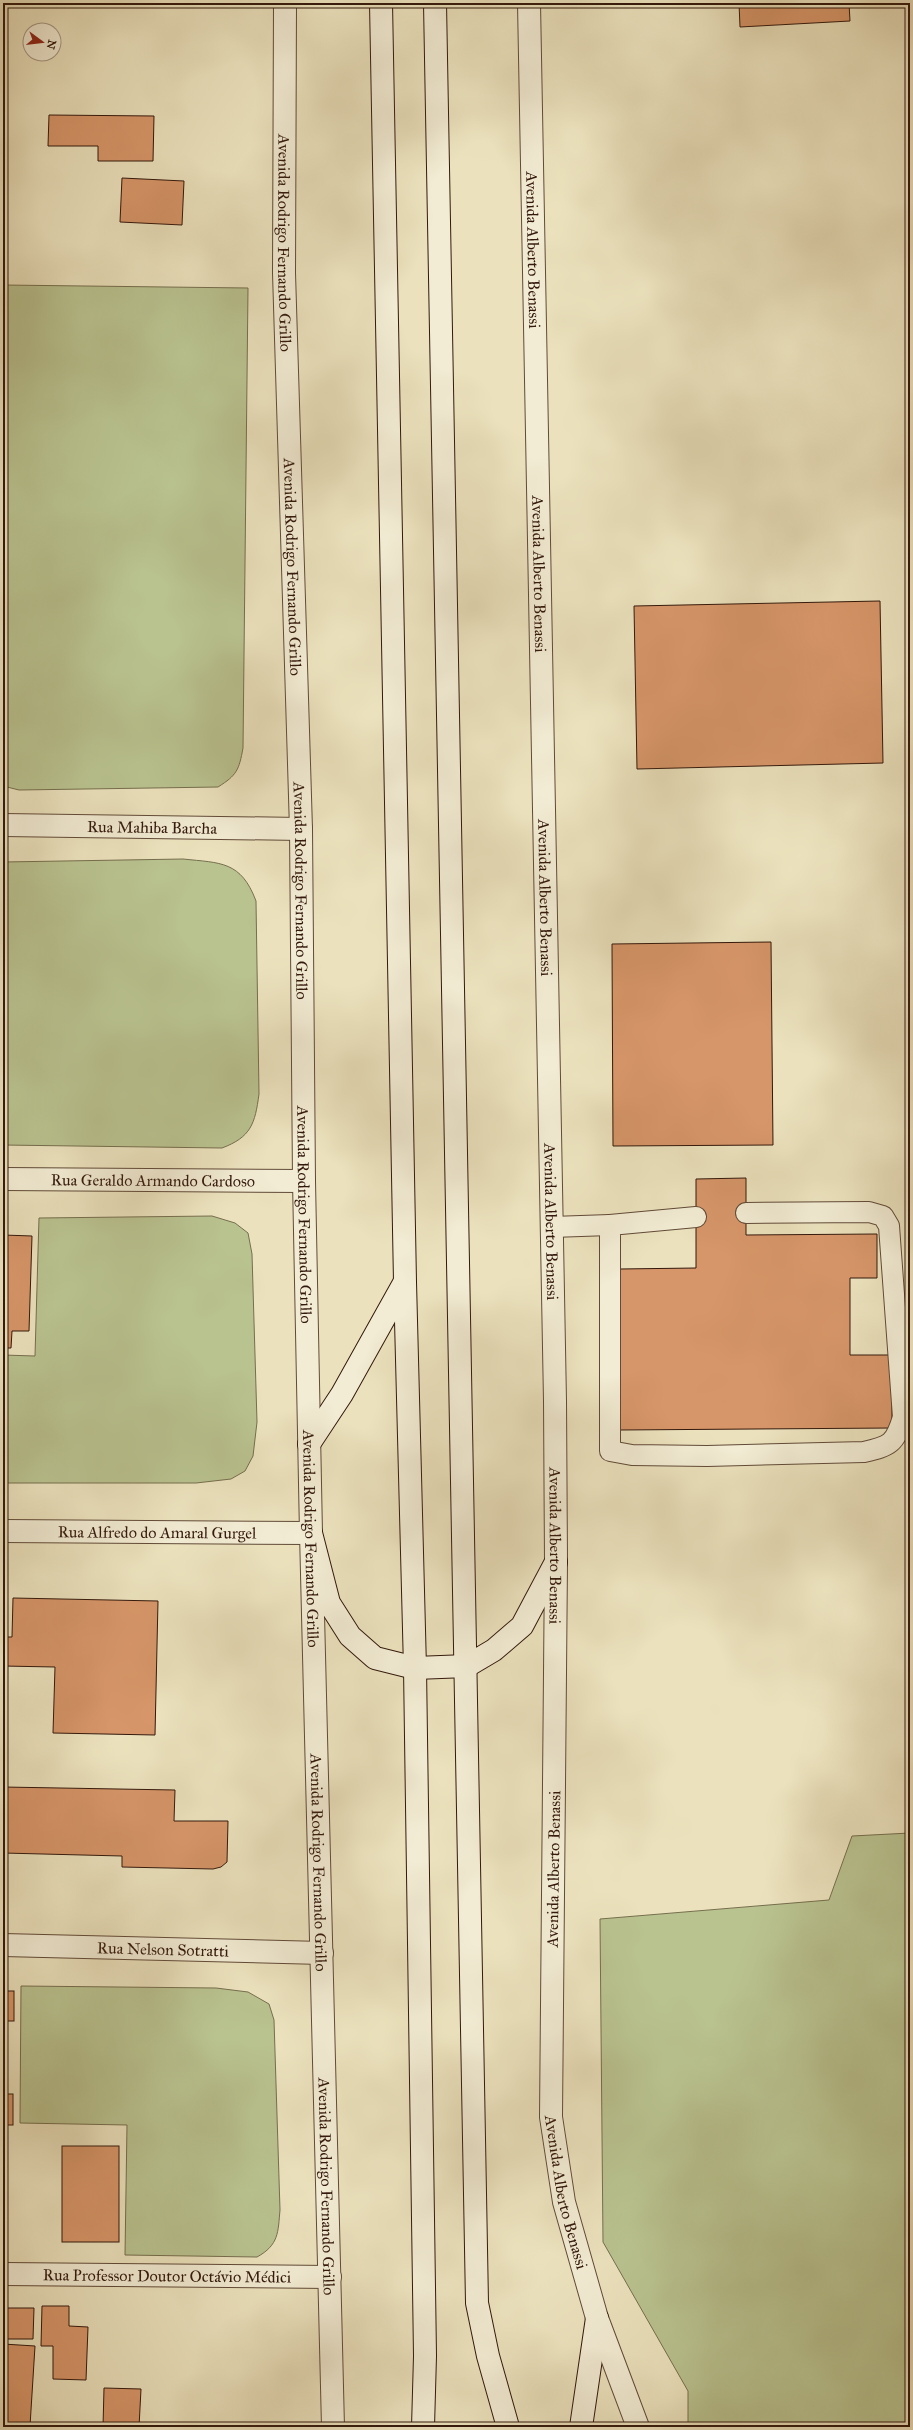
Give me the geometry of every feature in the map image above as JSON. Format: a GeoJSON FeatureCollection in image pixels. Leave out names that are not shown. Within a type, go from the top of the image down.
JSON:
{"type":"FeatureCollection","features":[{"type":"Feature","properties":{"kind":"street","name":"Avenida Rodrigo Fernando Grillo"},"geometry":{"type":"LineString","coordinates":[[285,3],[284,273],[300,829],[310,1533],[333,2427]]}},
{"type":"Feature","properties":{"kind":"street"},"geometry":{"type":"LineString","coordinates":[[381,3],[405,1282],[415,1668],[424,2356],[423,2427]]}},
{"type":"Feature","properties":{"kind":"street"},"geometry":{"type":"LineString","coordinates":[[435,3],[467,1666],[477,2303],[488,2356],[508,2427]]}},
{"type":"Feature","properties":{"kind":"street","name":"Avenida Alberto Benassi"},"geometry":{"type":"LineString","coordinates":[[529,3],[552,1228],[556,1562],[550,2117],[564,2202],[598,2318],[638,2427]]}},
{"type":"Feature","properties":{"kind":"street","name":"Rua Mahiba Barcha"},"geometry":{"type":"LineString","coordinates":[[3,825],[300,829]]}},
{"type":"Feature","properties":{"kind":"street","name":"Rua Geraldo Armando Cardoso"},"geometry":{"type":"LineString","coordinates":[[3,1179],[304,1181]]}},
{"type":"Feature","properties":{"kind":"street"},"geometry":{"type":"LineString","coordinates":[[309,1444],[342,1394],[405,1282]]}},
{"type":"Feature","properties":{"kind":"street","name":"Rua Alfredo do Amaral Gurgel"},"geometry":{"type":"LineString","coordinates":[[3,1531],[310,1533]]}},
{"type":"Feature","properties":{"kind":"street"},"geometry":{"type":"LineString","coordinates":[[310,1533],[329,1603],[350,1636],[375,1658],[415,1668],[467,1666],[494,1650],[522,1626],[556,1562]]}},
{"type":"Feature","properties":{"kind":"street","name":"Rua Nelson Sotratti"},"geometry":{"type":"LineString","coordinates":[[3,1945],[322,1953]]}},
{"type":"Feature","properties":{"kind":"street","name":"Rua Professor Doutor Octávio Médici"},"geometry":{"type":"LineString","coordinates":[[3,2274],[330,2278]]}},
{"type":"Feature","properties":{"kind":"street"},"geometry":{"type":"LineString","coordinates":[[581,2427],[598,2318]]}},
{"type":"Feature","properties":{"kind":"lane"},"geometry":{"type":"LineString","coordinates":[[610,1225],[610,1451],[632,1455],[707,1456],[864,1452],[886,1447],[898,1436],[903,1417],[889,1226],[884,1216],[870,1212],[746,1213]]}},
{"type":"Feature","properties":{"kind":"lane"},"geometry":{"type":"LineString","coordinates":[[552,1228],[610,1225],[696,1217]]}},
{"type":"Feature","properties":{"kind":"green space"},"geometry":{"type":"Polygon","coordinates":[[[3,285],[248,288],[243,748],[240,762],[236,771],[229,779],[218,787],[19,790],[3,786],[3,285]]]}},
{"type":"Feature","properties":{"kind":"green space"},"geometry":{"type":"Polygon","coordinates":[[[183,859],[228,866],[244,878],[256,901],[259,1094],[256,1114],[250,1128],[232,1144],[222,1148],[3,1145],[3,862],[183,859]]]}},
{"type":"Feature","properties":{"kind":"green space"},"geometry":{"type":"Polygon","coordinates":[[[212,1216],[235,1223],[248,1233],[252,1254],[257,1422],[253,1456],[245,1471],[231,1479],[196,1483],[3,1483],[3,1355],[35,1356],[39,1218],[212,1216]]]}},
{"type":"Feature","properties":{"kind":"green space"},"geometry":{"type":"Polygon","coordinates":[[[910,1833],[910,2427],[688,2427],[688,2391],[603,2242],[600,1919],[829,1900],[852,1836],[910,1833]]]}},
{"type":"Feature","properties":{"kind":"green space"},"geometry":{"type":"Polygon","coordinates":[[[21,1986],[216,1988],[248,1992],[269,2004],[274,2020],[280,2210],[278,2231],[270,2248],[257,2257],[125,2255],[127,2125],[20,2123],[21,1986]]]}},
{"type":"Feature","properties":{"kind":"building"},"geometry":{"type":"Polygon","coordinates":[[[119,3],[169,3],[168,5],[119,3]]]}},
{"type":"Feature","properties":{"kind":"building"},"geometry":{"type":"Polygon","coordinates":[[[739,3],[849,3],[850,21],[740,27],[739,3]]]}},
{"type":"Feature","properties":{"kind":"building"},"geometry":{"type":"Polygon","coordinates":[[[49,115],[154,116],[153,161],[98,161],[98,146],[48,146],[49,115]]]}},
{"type":"Feature","properties":{"kind":"building"},"geometry":{"type":"Polygon","coordinates":[[[122,178],[184,181],[182,225],[120,222],[122,178]]]}},
{"type":"Feature","properties":{"kind":"building"},"geometry":{"type":"Polygon","coordinates":[[[880,601],[883,763],[637,769],[634,606],[880,601]]]}},
{"type":"Feature","properties":{"kind":"building"},"geometry":{"type":"Polygon","coordinates":[[[771,942],[773,1145],[613,1146],[612,944],[771,942]]]}},
{"type":"Feature","properties":{"kind":"building"},"geometry":{"type":"Polygon","coordinates":[[[746,1178],[746,1235],[877,1234],[877,1278],[850,1278],[850,1355],[892,1355],[892,1428],[620,1430],[620,1269],[696,1268],[696,1179],[746,1178]]]}},
{"type":"Feature","properties":{"kind":"building"},"geometry":{"type":"Polygon","coordinates":[[[3,1235],[32,1236],[29,1331],[12,1331],[11,1348],[3,1348],[3,1235]]]}},
{"type":"Feature","properties":{"kind":"building"},"geometry":{"type":"Polygon","coordinates":[[[13,1598],[158,1601],[155,1735],[53,1733],[55,1667],[3,1666],[3,1637],[12,1637],[13,1598]]]}},
{"type":"Feature","properties":{"kind":"building"},"geometry":{"type":"Polygon","coordinates":[[[3,1787],[175,1790],[174,1821],[228,1821],[227,1862],[221,1867],[213,1869],[122,1867],[122,1856],[3,1853],[3,1787]]]}},
{"type":"Feature","properties":{"kind":"building"},"geometry":{"type":"Polygon","coordinates":[[[3,1991],[14,1991],[14,2021],[3,2021],[3,1991]]]}},
{"type":"Feature","properties":{"kind":"building"},"geometry":{"type":"Polygon","coordinates":[[[3,2094],[13,2094],[13,2125],[3,2125],[3,2094]]]}},
{"type":"Feature","properties":{"kind":"building"},"geometry":{"type":"Polygon","coordinates":[[[62,2146],[119,2146],[119,2242],[62,2242],[62,2146]]]}},
{"type":"Feature","properties":{"kind":"building"},"geometry":{"type":"Polygon","coordinates":[[[42,2306],[69,2306],[69,2326],[88,2327],[86,2380],[53,2379],[53,2346],[41,2346],[42,2306]]]}},
{"type":"Feature","properties":{"kind":"building"},"geometry":{"type":"Polygon","coordinates":[[[3,2308],[34,2308],[33,2339],[3,2339],[3,2308]]]}},
{"type":"Feature","properties":{"kind":"building"},"geometry":{"type":"Polygon","coordinates":[[[3,2344],[35,2346],[30,2426],[3,2424],[3,2344]]]}},
{"type":"Feature","properties":{"kind":"building"},"geometry":{"type":"Polygon","coordinates":[[[104,2388],[141,2389],[139,2427],[103,2427],[104,2388]]]}}]}
